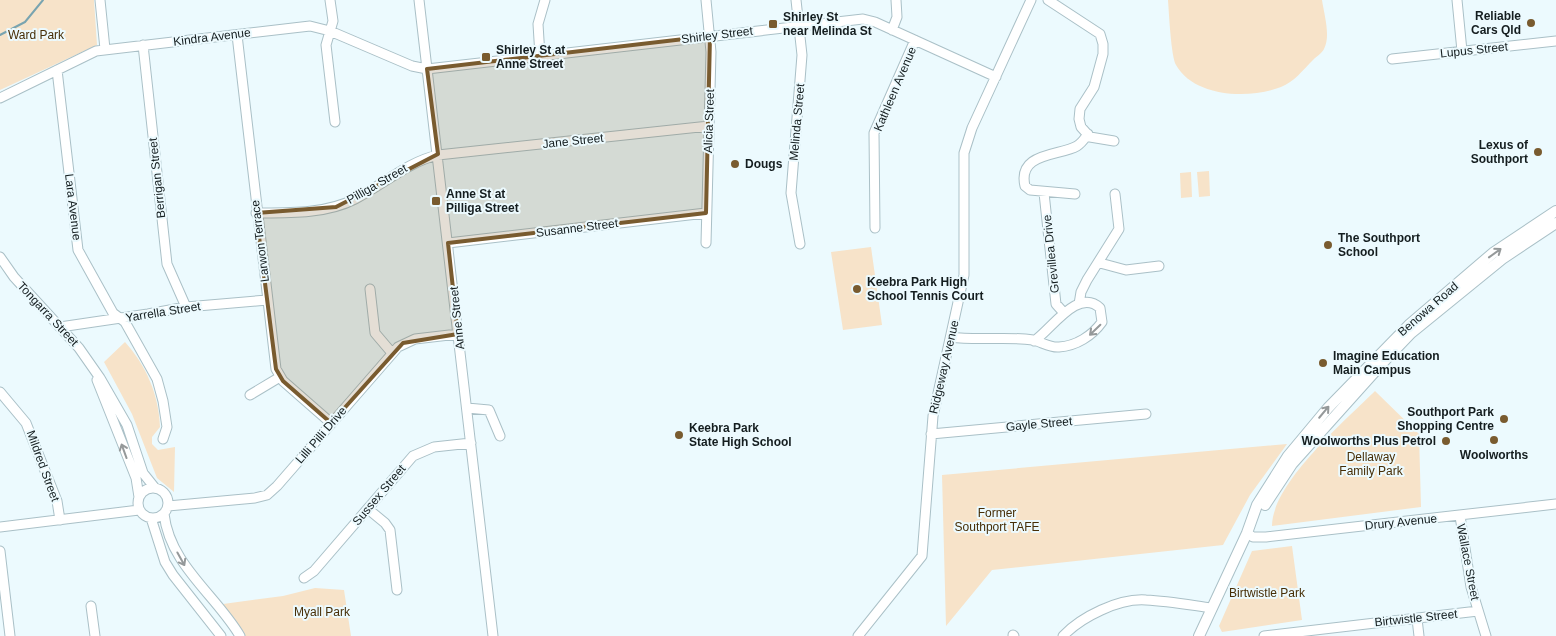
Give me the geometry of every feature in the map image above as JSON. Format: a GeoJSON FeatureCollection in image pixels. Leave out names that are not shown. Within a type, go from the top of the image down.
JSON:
{"type":"FeatureCollection","features":[{"type":"Feature","properties":{"kind":"main road","name":"Benowa Road"},"geometry":{"type":"LineString","coordinates":[[1199,636],[1257,505],[1288,456],[1366,367],[1410,324],[1494,254],[1556,211]]}},
{"type":"Feature","properties":{"kind":"main road","name":"Benowa Road"},"geometry":{"type":"LineString","coordinates":[[1248,529],[1292,464],[1394,351],[1475,279],[1556,222]]}},
{"type":"Feature","properties":{"kind":"street"},"geometry":{"type":"LineString","coordinates":[[100,0],[105,49]]}},
{"type":"Feature","properties":{"kind":"street"},"geometry":{"type":"LineString","coordinates":[[330,0],[333,21],[326,45],[335,122]]}},
{"type":"Feature","properties":{"kind":"street","name":"Anne Street"},"geometry":{"type":"LineString","coordinates":[[419,0],[493,636]]}},
{"type":"Feature","properties":{"kind":"street"},"geometry":{"type":"LineString","coordinates":[[540,56],[538,24],[546,0]]}},
{"type":"Feature","properties":{"kind":"street","name":"Alicia Street"},"geometry":{"type":"LineString","coordinates":[[706,0],[710,36],[706,243]]}},
{"type":"Feature","properties":{"kind":"street","name":"Melinda Street"},"geometry":{"type":"LineString","coordinates":[[796,0],[801,69],[791,193],[800,244]]}},
{"type":"Feature","properties":{"kind":"street"},"geometry":{"type":"LineString","coordinates":[[892,30],[897,17],[896,0]]}},
{"type":"Feature","properties":{"kind":"street","name":"Ridgeway Avenue"},"geometry":{"type":"LineString","coordinates":[[858,636],[922,556],[931,434],[964,275],[964,153],[972,128],[1030,0]]}},
{"type":"Feature","properties":{"kind":"street"},"geometry":{"type":"LineString","coordinates":[[1048,0],[1097,30],[1103,44],[1094,87],[1079,114],[1081,127],[1088,134],[1100,140],[1114,141]]}},
{"type":"Feature","properties":{"kind":"street"},"geometry":{"type":"LineString","coordinates":[[1457,0],[1462,51]]}},
{"type":"Feature","properties":{"kind":"street","name":"Shirley Street"},"geometry":{"type":"LineString","coordinates":[[427,69],[863,19],[915,40],[996,77]]}},
{"type":"Feature","properties":{"kind":"street","name":"Kindra Avenue"},"geometry":{"type":"LineString","coordinates":[[0,98],[96,51],[310,26],[330,31],[403,63],[427,69]]}},
{"type":"Feature","properties":{"kind":"street","name":"Larwon Terrace"},"geometry":{"type":"LineString","coordinates":[[237,35],[274,363],[280,377]]}},
{"type":"Feature","properties":{"kind":"street","name":"Kathleen Avenue"},"geometry":{"type":"LineString","coordinates":[[875,228],[874,134],[915,40]]}},
{"type":"Feature","properties":{"kind":"street","name":"Lupus Street"},"geometry":{"type":"LineString","coordinates":[[1392,59],[1556,41]]}},
{"type":"Feature","properties":{"kind":"street","name":"Berrigan Street"},"geometry":{"type":"LineString","coordinates":[[143,45],[167,264],[186,307]]}},
{"type":"Feature","properties":{"kind":"street","name":"Lara Avenue"},"geometry":{"type":"LineString","coordinates":[[57,70],[78,250],[113,313],[125,322],[157,379],[167,427],[163,439]]}},
{"type":"Feature","properties":{"kind":"street","name":"Jane Street"},"geometry":{"type":"LineString","coordinates":[[438,155],[709,126]]}},
{"type":"Feature","properties":{"kind":"street"},"geometry":{"type":"LineString","coordinates":[[1075,194],[1044,192],[1026,188],[1024,176],[1029,167],[1041,155],[1076,147],[1088,134]]}},
{"type":"Feature","properties":{"kind":"street","name":"Pilliga Street"},"geometry":{"type":"LineString","coordinates":[[256,213],[336,207],[355,199],[409,166],[438,155]]}},
{"type":"Feature","properties":{"kind":"street","name":"Grevillea Drive"},"geometry":{"type":"LineString","coordinates":[[1044,192],[1056,304],[1064,313]]}},
{"type":"Feature","properties":{"kind":"street"},"geometry":{"type":"LineString","coordinates":[[1079,304],[1081,292],[1119,229],[1115,194]]}},
{"type":"Feature","properties":{"kind":"street","name":"Susanne Street"},"geometry":{"type":"LineString","coordinates":[[448,243],[706,213]]}},
{"type":"Feature","properties":{"kind":"street","name":"Tongarra Street"},"geometry":{"type":"LineString","coordinates":[[0,257],[14,278],[79,348],[96,372],[117,404],[132,437],[143,473],[155,488]]}},
{"type":"Feature","properties":{"kind":"street"},"geometry":{"type":"LineString","coordinates":[[1100,263],[1126,270],[1159,266]]}},
{"type":"Feature","properties":{"kind":"street"},"geometry":{"type":"LineString","coordinates":[[370,289],[375,333],[392,353]]}},
{"type":"Feature","properties":{"kind":"street","name":"Yarrella Street"},"geometry":{"type":"LineString","coordinates":[[60,327],[186,307],[267,300]]}},
{"type":"Feature","properties":{"kind":"street"},"geometry":{"type":"LineString","coordinates":[[951,337],[1034,340],[1053,347],[1061,347],[1091,335],[1102,322],[1101,312],[1094,304],[1079,304],[1064,313],[1047,331],[1034,340]]}},
{"type":"Feature","properties":{"kind":"street","name":"Lilli Pilli Drive"},"geometry":{"type":"LineString","coordinates":[[166,510],[255,498],[267,494],[277,486],[392,353],[403,343],[415,339],[458,334]]}},
{"type":"Feature","properties":{"kind":"street","name":"Tongarra Street"},"geometry":{"type":"LineString","coordinates":[[96,372],[138,484],[139,497]]}},
{"type":"Feature","properties":{"kind":"street"},"geometry":{"type":"LineString","coordinates":[[250,394],[280,377],[331,423]]}},
{"type":"Feature","properties":{"kind":"street","name":"Mildred Street"},"geometry":{"type":"LineString","coordinates":[[0,392],[21,414],[31,432],[57,501],[60,520]]}},
{"type":"Feature","properties":{"kind":"street"},"geometry":{"type":"LineString","coordinates":[[467,408],[489,410],[500,436]]}},
{"type":"Feature","properties":{"kind":"street","name":"Gayle Street"},"geometry":{"type":"LineString","coordinates":[[931,434],[1146,414]]}},
{"type":"Feature","properties":{"kind":"street","name":"Sussex Street"},"geometry":{"type":"LineString","coordinates":[[304,578],[314,571],[409,460],[418,453],[434,447],[471,443]]}},
{"type":"Feature","properties":{"kind":"street"},"geometry":{"type":"LineString","coordinates":[[140,510],[139,497],[146,490],[155,488],[165,494],[165,527],[182,562],[240,636]]}},
{"type":"Feature","properties":{"kind":"street","name":"Drury Avenue"},"geometry":{"type":"LineString","coordinates":[[1248,529],[1253,536],[1266,537],[1556,504]]}},
{"type":"Feature","properties":{"kind":"street"},"geometry":{"type":"LineString","coordinates":[[368,509],[385,523],[390,530],[397,590]]}},
{"type":"Feature","properties":{"kind":"street"},"geometry":{"type":"LineString","coordinates":[[0,527],[140,510],[151,518],[166,562],[173,575],[221,636]]}},
{"type":"Feature","properties":{"kind":"street"},"geometry":{"type":"LineString","coordinates":[[151,518],[166,510]]}},
{"type":"Feature","properties":{"kind":"street","name":"Wallace Street"},"geometry":{"type":"LineString","coordinates":[[1460,516],[1471,587],[1486,636]]}},
{"type":"Feature","properties":{"kind":"street"},"geometry":{"type":"LineString","coordinates":[[0,551],[10,636]]}},
{"type":"Feature","properties":{"kind":"street"},"geometry":{"type":"LineString","coordinates":[[1063,636],[1084,618],[1130,602],[1145,600],[1212,608]]}},
{"type":"Feature","properties":{"kind":"street"},"geometry":{"type":"LineString","coordinates":[[91,606],[95,636]]}},
{"type":"Feature","properties":{"kind":"street","name":"Birtwistle Street"},"geometry":{"type":"LineString","coordinates":[[1264,636],[1332,632],[1478,612]]}},
{"type":"Feature","properties":{"kind":"street"},"geometry":{"type":"LineString","coordinates":[[1417,619],[1419,636]]}},
{"type":"Feature","properties":{"kind":"highlighted area"},"geometry":{"type":"Polygon","coordinates":[[[710,36],[706,213],[448,243],[458,334],[403,343],[331,423],[283,381],[276,369],[256,213],[336,207],[438,154],[427,69],[710,36]]]}},
{"type":"Feature","properties":{"kind":"green space","name":"Ward Park"},"geometry":{"type":"Polygon","coordinates":[[[0,0],[94,0],[97,45],[0,90],[0,0]]]}},
{"type":"Feature","properties":{"kind":"green space"},"geometry":{"type":"Polygon","coordinates":[[[1168,0],[1322,0],[1326,25],[1326,44],[1322,52],[1298,75],[1281,87],[1268,91],[1239,94],[1209,90],[1185,76],[1176,65],[1168,0]]]}},
{"type":"Feature","properties":{"kind":"green space"},"geometry":{"type":"Polygon","coordinates":[[[1209,171],[1210,196],[1199,197],[1197,172],[1209,171]]]}},
{"type":"Feature","properties":{"kind":"green space"},"geometry":{"type":"Polygon","coordinates":[[[1191,172],[1192,197],[1181,198],[1180,173],[1191,172]]]}},
{"type":"Feature","properties":{"kind":"green space","name":"Keebra Park High School Tennis Court"},"geometry":{"type":"Polygon","coordinates":[[[871,247],[882,325],[843,330],[831,252],[871,247]]]}},
{"type":"Feature","properties":{"kind":"green space"},"geometry":{"type":"Polygon","coordinates":[[[125,342],[145,371],[157,403],[160,427],[152,437],[152,444],[158,450],[175,447],[174,492],[157,478],[132,414],[104,362],[125,342]]]}},
{"type":"Feature","properties":{"kind":"green space","name":"Dellaway Family Park"},"geometry":{"type":"Polygon","coordinates":[[[1375,391],[1419,434],[1421,507],[1272,526],[1275,509],[1297,472],[1330,435],[1375,391]]]}},
{"type":"Feature","properties":{"kind":"green space","name":"Former Southport TAFE"},"geometry":{"type":"Polygon","coordinates":[[[1287,444],[1250,495],[1223,545],[992,570],[946,626],[942,475],[1287,444]]]}},
{"type":"Feature","properties":{"kind":"green space","name":"Birtwistle Park"},"geometry":{"type":"Polygon","coordinates":[[[1292,546],[1302,620],[1222,632],[1219,626],[1252,551],[1292,546]]]}},
{"type":"Feature","properties":{"kind":"green space","name":"Myall Park"},"geometry":{"type":"Polygon","coordinates":[[[315,588],[344,590],[351,636],[244,636],[223,604],[283,596],[315,588]]]}},
{"type":"Feature","properties":{"kind":"waterway"},"geometry":{"type":"LineString","coordinates":[[0,35],[25,22],[43,0]]}},
{"type":"Feature","properties":{"kind":"place","name":"Reliable Cars Qld"},"geometry":{"type":"Point","coordinates":[1531,23]}},
{"type":"Feature","properties":{"kind":"place","name":"Shirley St near Melinda St"},"geometry":{"type":"Point","coordinates":[773,24]}},
{"type":"Feature","properties":{"kind":"place","name":"Shirley St at Anne Street"},"geometry":{"type":"Point","coordinates":[486,57]}},
{"type":"Feature","properties":{"kind":"place","name":"Lexus of Southport"},"geometry":{"type":"Point","coordinates":[1538,152]}},
{"type":"Feature","properties":{"kind":"place","name":"Dougs"},"geometry":{"type":"Point","coordinates":[735,164]}},
{"type":"Feature","properties":{"kind":"place","name":"Anne St at Pilliga Street"},"geometry":{"type":"Point","coordinates":[436,201]}},
{"type":"Feature","properties":{"kind":"place","name":"The Southport School"},"geometry":{"type":"Point","coordinates":[1328,245]}},
{"type":"Feature","properties":{"kind":"place","name":"Keebra Park High School Tennis Court"},"geometry":{"type":"Point","coordinates":[857,289]}},
{"type":"Feature","properties":{"kind":"place","name":"Imagine Education Main Campus"},"geometry":{"type":"Point","coordinates":[1323,363]}},
{"type":"Feature","properties":{"kind":"place","name":"Southport Park Shopping Centre"},"geometry":{"type":"Point","coordinates":[1504,419]}},
{"type":"Feature","properties":{"kind":"place","name":"Keebra Park State High School"},"geometry":{"type":"Point","coordinates":[679,435]}},
{"type":"Feature","properties":{"kind":"place","name":"Woolworths"},"geometry":{"type":"Point","coordinates":[1494,440]}},
{"type":"Feature","properties":{"kind":"place","name":"Woolworths Plus Petrol"},"geometry":{"type":"Point","coordinates":[1446,441]}}]}
